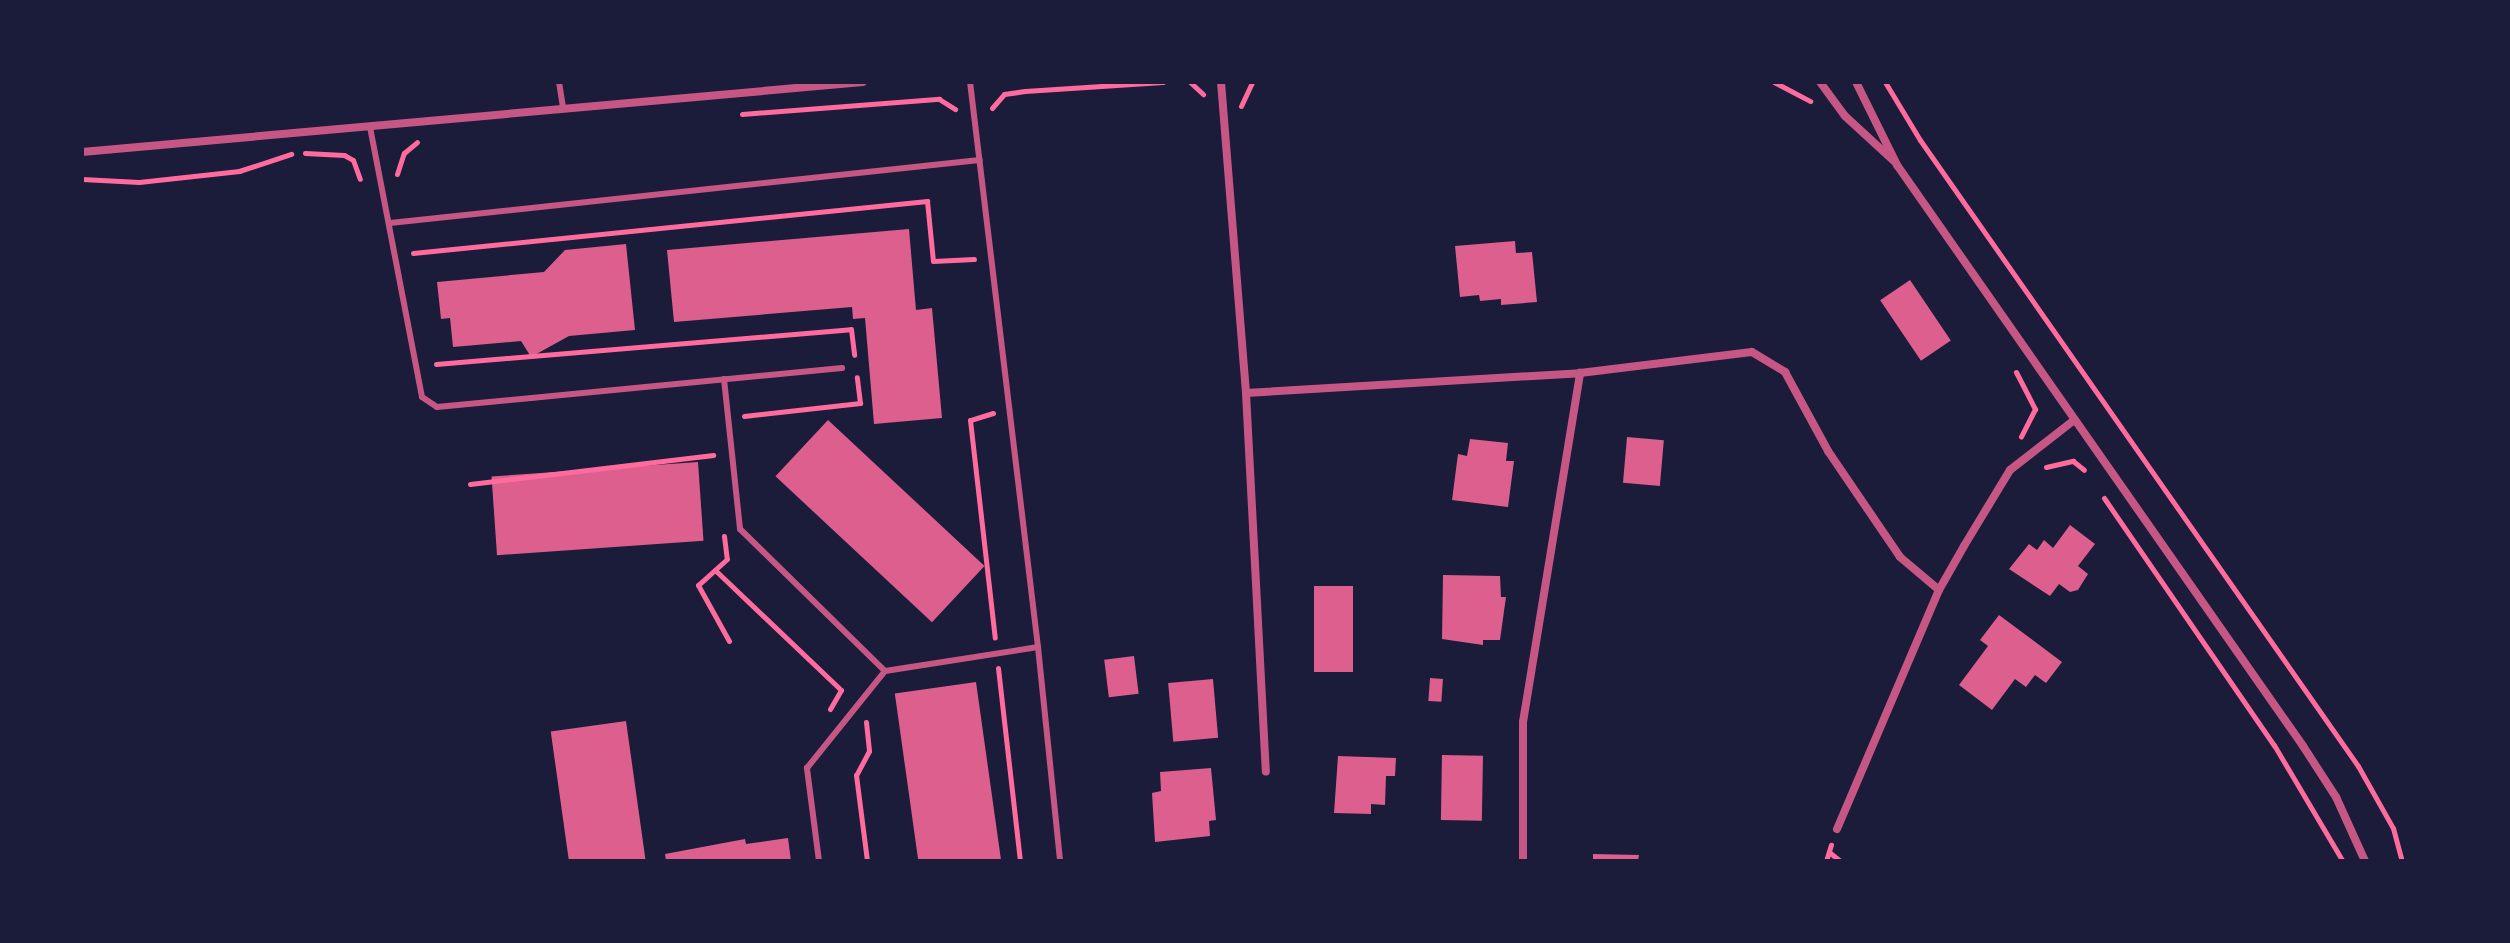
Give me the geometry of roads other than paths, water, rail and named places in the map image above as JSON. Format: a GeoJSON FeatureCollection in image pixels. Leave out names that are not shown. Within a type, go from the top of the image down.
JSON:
{"type":"FeatureCollection","features":[{"type":"Feature","properties":{"kind":"street"},"geometry":{"type":"LineString","coordinates":[[82,152],[863,82]]}},
{"type":"Feature","properties":{"kind":"street"},"geometry":{"type":"LineString","coordinates":[[1221,82],[1246,393],[1266,771]]}},
{"type":"Feature","properties":{"kind":"street"},"geometry":{"type":"LineString","coordinates":[[1820,82],[1845,116],[1897,165]]}},
{"type":"Feature","properties":{"kind":"street"},"geometry":{"type":"LineString","coordinates":[[1856,82],[1897,165],[2303,746],[2336,797],[2365,861]]}},
{"type":"Feature","properties":{"kind":"street"},"geometry":{"type":"LineString","coordinates":[[1246,393],[1580,373],[1752,352],[1785,372],[1828,451],[1900,557],[1939,590]]}},
{"type":"Feature","properties":{"kind":"street"},"geometry":{"type":"LineString","coordinates":[[1523,861],[1523,722],[1580,373]]}},
{"type":"Feature","properties":{"kind":"street"},"geometry":{"type":"LineString","coordinates":[[1837,829],[1939,590],[2010,470],[2073,421]]}},
{"type":"Feature","properties":{"kind":"lane"},"geometry":{"type":"LineString","coordinates":[[559,82],[563,108]]}},
{"type":"Feature","properties":{"kind":"lane"},"geometry":{"type":"LineString","coordinates":[[970,82],[1038,647],[1060,861]]}},
{"type":"Feature","properties":{"kind":"lane"},"geometry":{"type":"LineString","coordinates":[[370,127],[422,397],[437,407],[842,368]]}},
{"type":"Feature","properties":{"kind":"lane"},"geometry":{"type":"LineString","coordinates":[[390,223],[980,160]]}},
{"type":"Feature","properties":{"kind":"lane"},"geometry":{"type":"LineString","coordinates":[[724,379],[740,529],[885,671]]}},
{"type":"Feature","properties":{"kind":"lane"},"geometry":{"type":"LineString","coordinates":[[819,861],[807,768],[885,671],[1038,647]]}}]}
